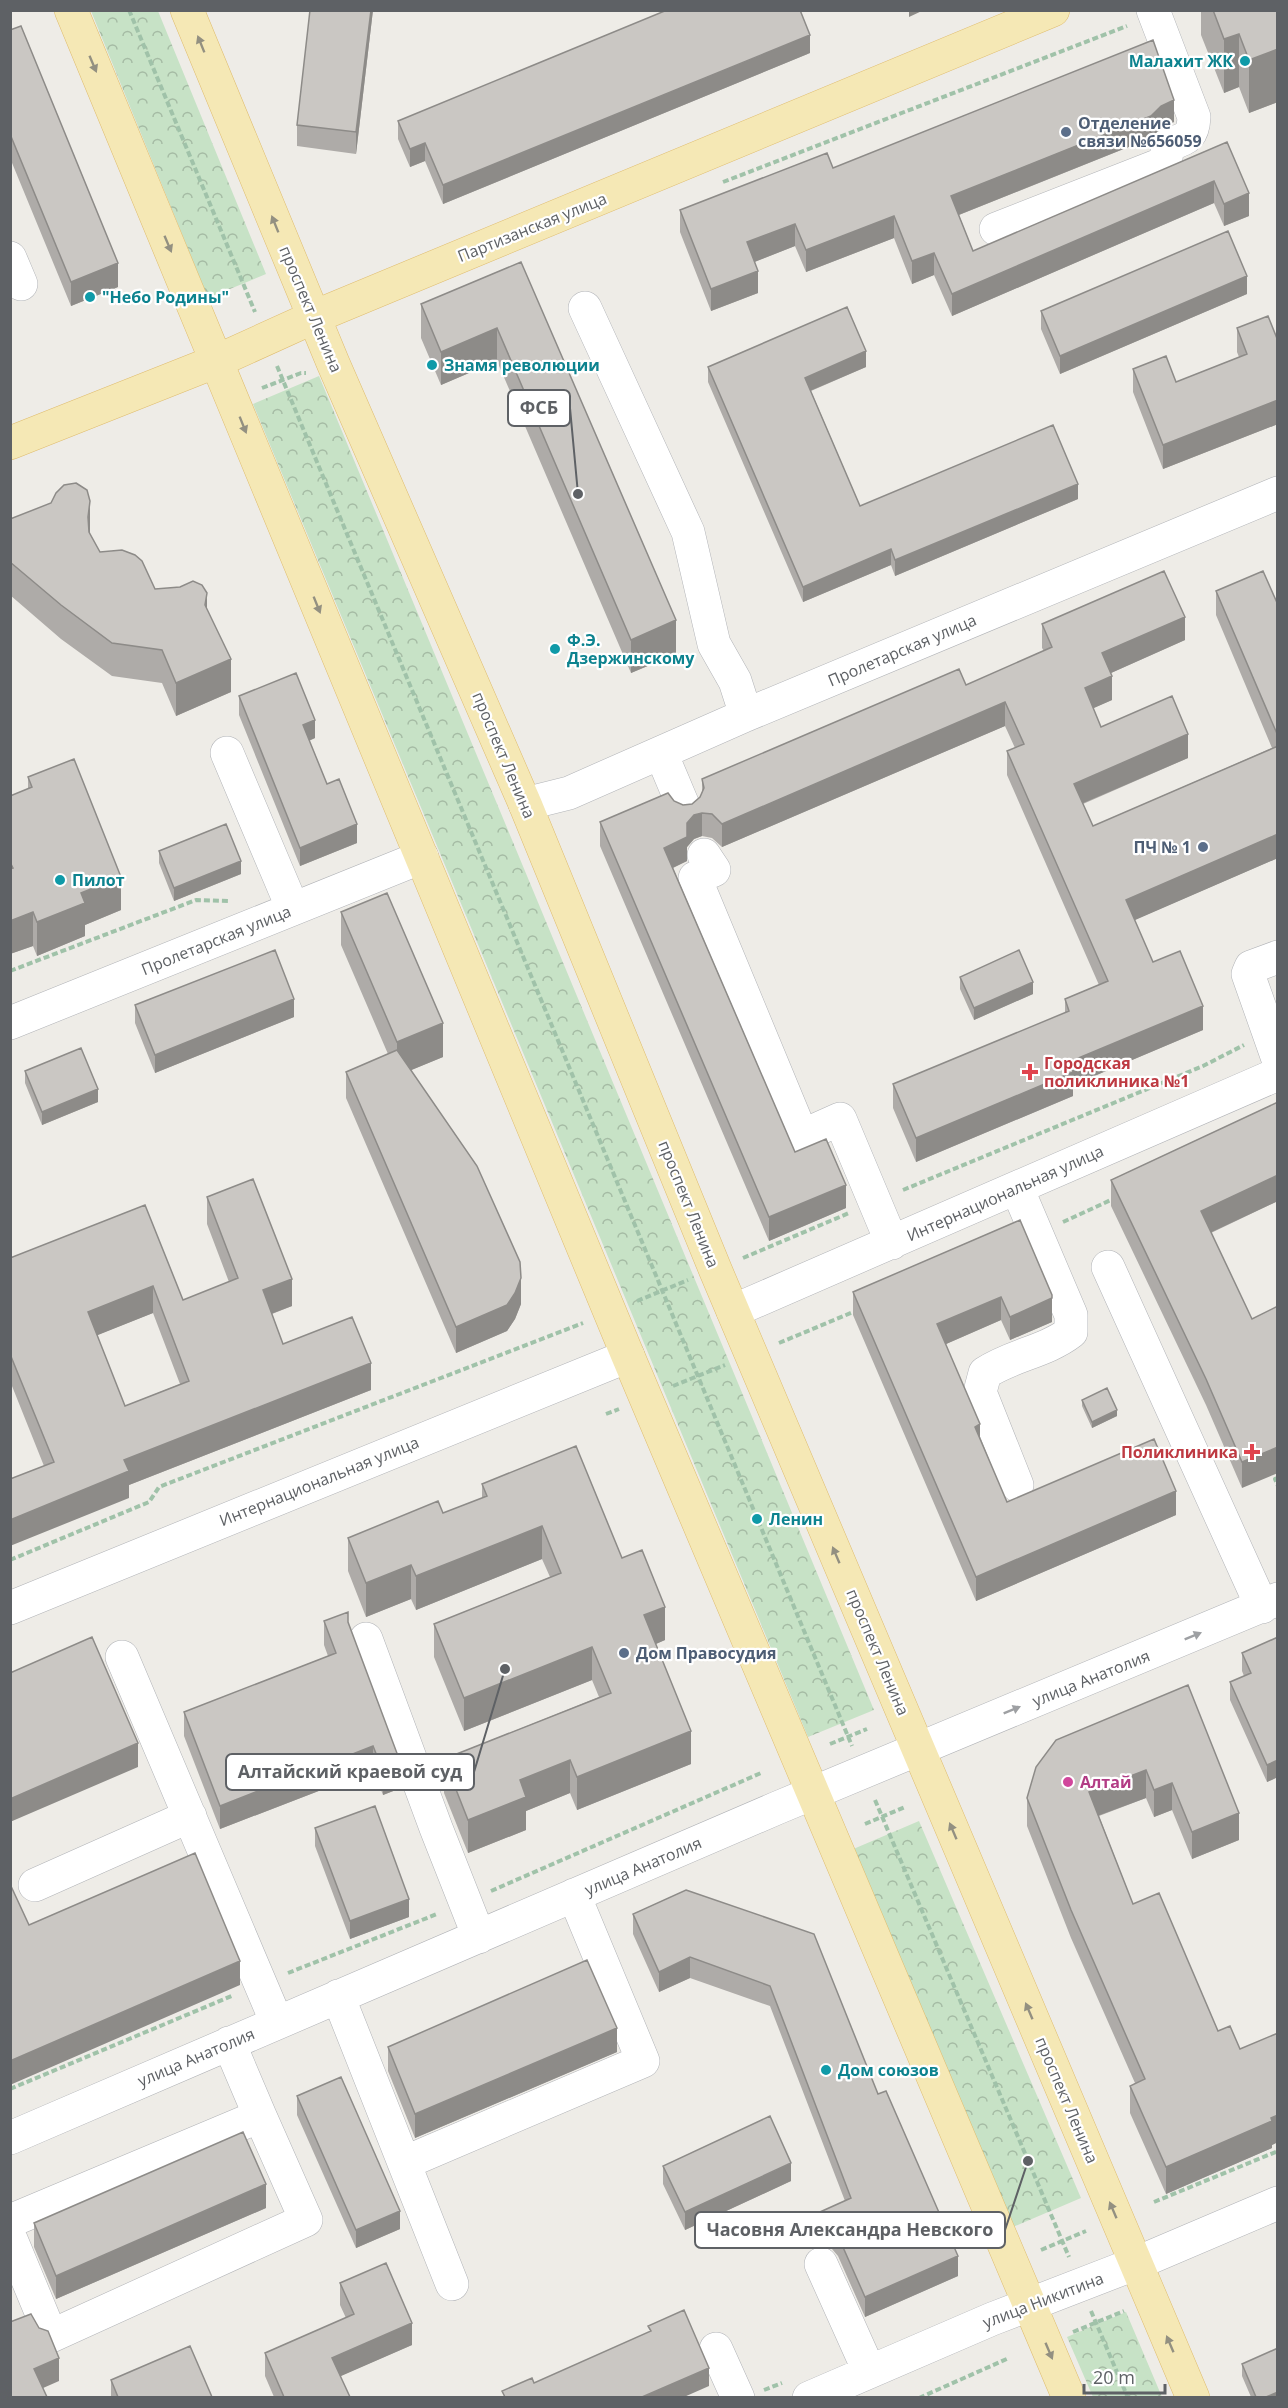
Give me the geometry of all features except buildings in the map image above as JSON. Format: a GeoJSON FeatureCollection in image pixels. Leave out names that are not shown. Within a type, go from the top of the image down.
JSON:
{"type":"FeatureCollection","features":[{"type":"Feature","properties":{"kind":"main road"},"geometry":{"type":"LineString","coordinates":[[70,10],[645,1398],[1069,2397]]}},
{"type":"Feature","properties":{"kind":"main road","name":"проспект Ленина"},"geometry":{"type":"LineString","coordinates":[[187,10],[314,317],[525,804],[715,1269],[1193,2397]]}},
{"type":"Feature","properties":{"kind":"main road","name":"Партизанская улица"},"geometry":{"type":"LineString","coordinates":[[10,443],[217,361],[314,317],[1053,10]]}},
{"type":"Feature","properties":{"kind":"street"},"geometry":{"type":"LineString","coordinates":[[996,229],[1162,164],[1166,158],[1168,145],[1188,137],[1193,130],[1194,117],[1154,13]]}},
{"type":"Feature","properties":{"kind":"street"},"geometry":{"type":"LineString","coordinates":[[585,308],[688,532],[714,644],[735,681],[746,715]]}},
{"type":"Feature","properties":{"kind":"street","name":"Пролетарская улица"},"geometry":{"type":"LineString","coordinates":[[525,804],[569,793],[746,715],[1278,493]]}},
{"type":"Feature","properties":{"kind":"street"},"geometry":{"type":"LineString","coordinates":[[227,753],[293,909]]}},
{"type":"Feature","properties":{"kind":"street"},"geometry":{"type":"LineString","coordinates":[[661,753],[685,810]]}},
{"type":"Feature","properties":{"kind":"street"},"geometry":{"type":"LineString","coordinates":[[704,855],[714,870],[694,878],[802,1136],[840,1119],[892,1243]]}},
{"type":"Feature","properties":{"kind":"street","name":"Пролетарская улица"},"geometry":{"type":"LineString","coordinates":[[10,1023],[422,857]]}},
{"type":"Feature","properties":{"kind":"street"},"geometry":{"type":"LineString","coordinates":[[1273,1047],[1248,974],[1251,967],[1278,957]]}},
{"type":"Feature","properties":{"kind":"street","name":"Интернациональная улица"},"geometry":{"type":"LineString","coordinates":[[733,1311],[1278,1074]]}},
{"type":"Feature","properties":{"kind":"street"},"geometry":{"type":"LineString","coordinates":[[1017,1188],[1071,1315],[1071,1332],[1056,1343],[999,1363],[985,1373],[980,1392],[1017,1485]]}},
{"type":"Feature","properties":{"kind":"street"},"geometry":{"type":"LineString","coordinates":[[1108,1267],[1270,1603]]}},
{"type":"Feature","properties":{"kind":"street","name":"Интернациональная улица"},"geometry":{"type":"LineString","coordinates":[[10,1608],[628,1356]]}},
{"type":"Feature","properties":{"kind":"street","name":"улица Анатолия"},"geometry":{"type":"LineString","coordinates":[[10,2138],[862,1772],[1270,1603]]}},
{"type":"Feature","properties":{"kind":"street"},"geometry":{"type":"LineString","coordinates":[[366,1639],[479,1937]]}},
{"type":"Feature","properties":{"kind":"street"},"geometry":{"type":"LineString","coordinates":[[122,1657],[277,2023]]}},
{"type":"Feature","properties":{"kind":"street"},"geometry":{"type":"LineString","coordinates":[[35,1885],[190,1816]]}},
{"type":"Feature","properties":{"kind":"street"},"geometry":{"type":"LineString","coordinates":[[404,2163],[644,2061],[574,1895]]}},
{"type":"Feature","properties":{"kind":"street"},"geometry":{"type":"LineString","coordinates":[[338,1996],[452,2284]]}},
{"type":"Feature","properties":{"kind":"street"},"geometry":{"type":"LineString","coordinates":[[10,2237],[51,2336],[306,2220],[229,2043]]}},
{"type":"Feature","properties":{"kind":"street"},"geometry":{"type":"LineString","coordinates":[[10,2221],[260,2116]]}},
{"type":"Feature","properties":{"kind":"street","name":"улица Никитина"},"geometry":{"type":"LineString","coordinates":[[808,2397],[1278,2203]]}},
{"type":"Feature","properties":{"kind":"street"},"geometry":{"type":"LineString","coordinates":[[821,2264],[869,2372]]}},
{"type":"Feature","properties":{"kind":"street"},"geometry":{"type":"LineString","coordinates":[[716,2349],[738,2397]]}},
{"type":"Feature","properties":{"kind":"path"},"geometry":{"type":"LineString","coordinates":[[129,10],[862,1772],[1128,2397]]}},
{"type":"Feature","properties":{"kind":"path"},"geometry":{"type":"LineString","coordinates":[[714,186],[1154,13]]}},
{"type":"Feature","properties":{"kind":"path"},"geometry":{"type":"LineString","coordinates":[[262,388],[301,372],[309,374]]}},
{"type":"Feature","properties":{"kind":"path"},"geometry":{"type":"LineString","coordinates":[[10,971],[196,900],[231,901]]}},
{"type":"Feature","properties":{"kind":"path"},"geometry":{"type":"LineString","coordinates":[[10,1560],[149,1502],[159,1487],[610,1313],[1203,1066],[1229,1052],[1273,1047]]}},
{"type":"Feature","properties":{"kind":"path"},"geometry":{"type":"LineString","coordinates":[[606,1414],[791,1338]]}},
{"type":"Feature","properties":{"kind":"path"},"geometry":{"type":"LineString","coordinates":[[1278,1478],[1275,1479],[1278,1486]]}},
{"type":"Feature","properties":{"kind":"path"},"geometry":{"type":"LineString","coordinates":[[830,1744],[867,1729]]}},
{"type":"Feature","properties":{"kind":"path"},"geometry":{"type":"LineString","coordinates":[[10,2089],[260,1983],[466,1902],[761,1773]]}},
{"type":"Feature","properties":{"kind":"path"},"geometry":{"type":"LineString","coordinates":[[864,1824],[904,1807]]}},
{"type":"Feature","properties":{"kind":"path"},"geometry":{"type":"LineString","coordinates":[[1154,2202],[1278,2151]]}},
{"type":"Feature","properties":{"kind":"path"},"geometry":{"type":"LineString","coordinates":[[1041,2250],[1086,2231]]}},
{"type":"Feature","properties":{"kind":"path"},"geometry":{"type":"LineString","coordinates":[[1069,2334],[1127,2310]]}},
{"type":"Feature","properties":{"kind":"path"},"geometry":{"type":"LineString","coordinates":[[919,2397],[1009,2358]]}},
{"type":"Feature","properties":{"kind":"green space"},"geometry":{"type":"Polygon","coordinates":[[[91,11],[158,11],[266,274],[208,298],[91,11]]]}},
{"type":"Feature","properties":{"kind":"green space"},"geometry":{"type":"Polygon","coordinates":[[[319,376],[874,1710],[808,1737],[253,404],[319,376]]]}},
{"type":"Feature","properties":{"kind":"green space"},"geometry":{"type":"Polygon","coordinates":[[[919,1821],[1081,2198],[1013,2227],[851,1850],[919,1821]]]}},
{"type":"Feature","properties":{"kind":"green space"},"geometry":{"type":"Polygon","coordinates":[[[1126,2312],[1162,2397],[1093,2397],[1067,2337],[1126,2312]]]}},
{"type":"Feature","properties":{"kind":"place","name":"Малахит ЖК"},"geometry":{"type":"Point","coordinates":[1245,61]}},
{"type":"Feature","properties":{"kind":"place","name":"Отделение связи №656059"},"geometry":{"type":"Point","coordinates":[1066,132]}},
{"type":"Feature","properties":{"kind":"place","name":"\"Небо Родины\""},"geometry":{"type":"Point","coordinates":[90,297]}},
{"type":"Feature","properties":{"kind":"place","name":"Знамя революции"},"geometry":{"type":"Point","coordinates":[432,365]}},
{"type":"Feature","properties":{"kind":"place","name":"ФСБ"},"geometry":{"type":"Point","coordinates":[578,494]}},
{"type":"Feature","properties":{"kind":"place","name":"Ф.Э. Дзержинскому"},"geometry":{"type":"Point","coordinates":[555,649]}},
{"type":"Feature","properties":{"kind":"place","name":"ПЧ № 1"},"geometry":{"type":"Point","coordinates":[1203,847]}},
{"type":"Feature","properties":{"kind":"place","name":"Пилот"},"geometry":{"type":"Point","coordinates":[60,880]}},
{"type":"Feature","properties":{"kind":"place","name":"Городская поликлиника №1"},"geometry":{"type":"Point","coordinates":[1030,1072]}},
{"type":"Feature","properties":{"kind":"place","name":"Поликлиника"},"geometry":{"type":"Point","coordinates":[1252,1452]}},
{"type":"Feature","properties":{"kind":"place","name":"Ленин"},"geometry":{"type":"Point","coordinates":[757,1519]}},
{"type":"Feature","properties":{"kind":"place","name":"Дом Правосудия"},"geometry":{"type":"Point","coordinates":[624,1653]}},
{"type":"Feature","properties":{"kind":"place","name":"Алтайский краевой суд"},"geometry":{"type":"Point","coordinates":[505,1669]}},
{"type":"Feature","properties":{"kind":"place","name":"Алтай"},"geometry":{"type":"Point","coordinates":[1068,1782]}},
{"type":"Feature","properties":{"kind":"place","name":"Дом союзов"},"geometry":{"type":"Point","coordinates":[826,2070]}},
{"type":"Feature","properties":{"kind":"place","name":"Часовня Александра Невского"},"geometry":{"type":"Point","coordinates":[1028,2161]}}]}
